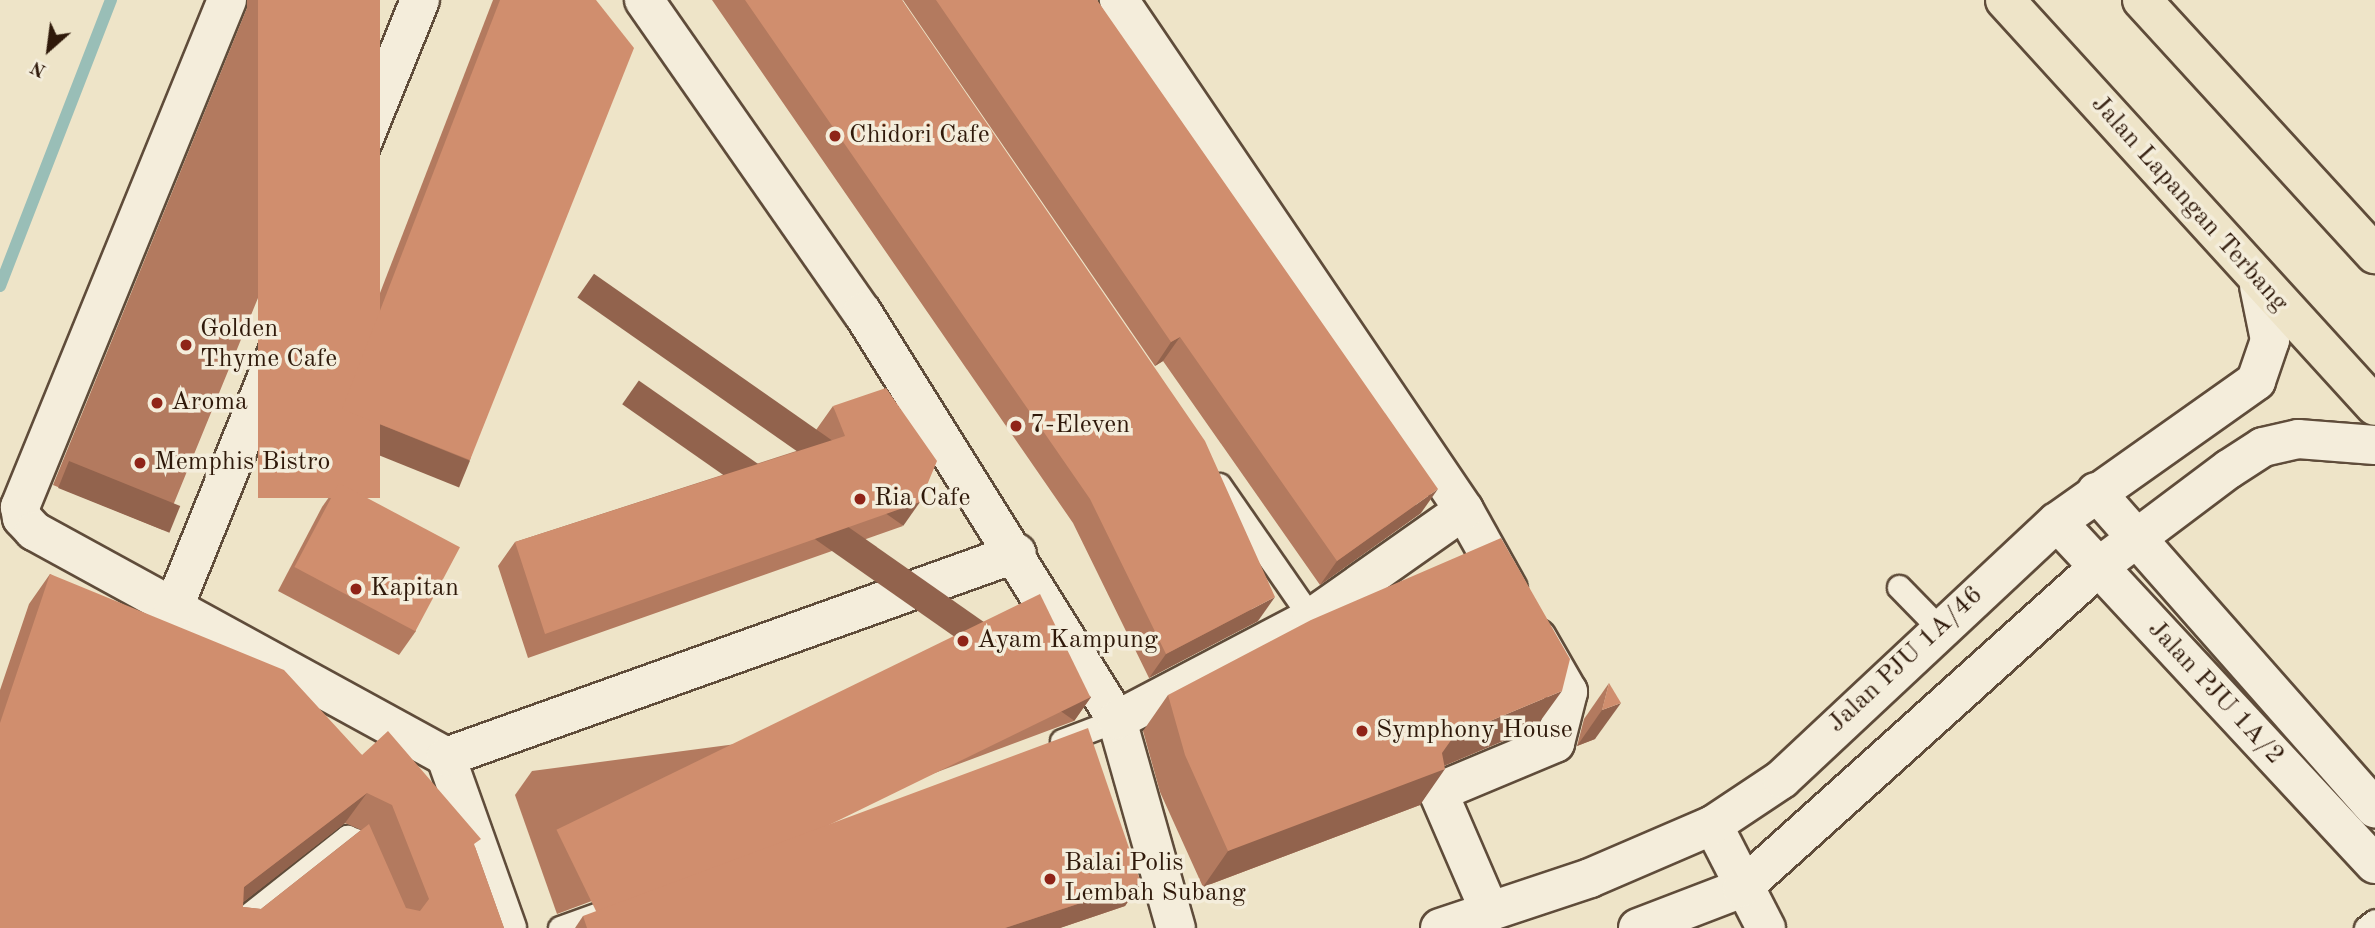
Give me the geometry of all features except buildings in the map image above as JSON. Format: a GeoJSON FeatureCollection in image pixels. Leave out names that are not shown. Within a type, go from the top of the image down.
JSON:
{"type":"FeatureCollection","features":[{"type":"Feature","properties":{"kind":"main road","name":"Jalan Lapangan Terbang"},"geometry":{"type":"LineString","coordinates":[[2005,0],[2259,286],[2375,406]]}},
{"type":"Feature","properties":{"kind":"main road"},"geometry":{"type":"LineString","coordinates":[[2142,0],[2375,254]]}},
{"type":"Feature","properties":{"kind":"street"},"geometry":{"type":"LineString","coordinates":[[226,0],[20,507],[34,531],[446,757],[507,928]]}},
{"type":"Feature","properties":{"kind":"street"},"geometry":{"type":"LineString","coordinates":[[173,609],[420,0]]}},
{"type":"Feature","properties":{"kind":"street"},"geometry":{"type":"LineString","coordinates":[[644,0],[862,312],[1017,553],[1118,720],[1163,925]]}},
{"type":"Feature","properties":{"kind":"street"},"geometry":{"type":"LineString","coordinates":[[1119,0],[1464,510],[1568,692],[1555,743],[1438,792],[1490,912]]}},
{"type":"Feature","properties":{"kind":"street","name":"Jalan PJU 1A/46"},"geometry":{"type":"LineString","coordinates":[[1440,928],[1490,912],[1713,825],[1782,779],[1938,627],[2057,522],[2256,381],[2270,340],[2259,286]]}},
{"type":"Feature","properties":{"kind":"street"},"geometry":{"type":"LineString","coordinates":[[1638,928],[1742,888],[2097,568],[2263,447],[2298,439],[2375,445]]}},
{"type":"Feature","properties":{"kind":"street","name":"Jalan PJU 1A/2"},"geometry":{"type":"LineString","coordinates":[[2096,492],[2375,808]]}},
{"type":"Feature","properties":{"kind":"street"},"geometry":{"type":"LineString","coordinates":[[1118,720],[1311,618],[1464,510]]}},
{"type":"Feature","properties":{"kind":"street","name":"Jalan PJU 1A/2"},"geometry":{"type":"LineString","coordinates":[[2057,522],[2375,864]]}},
{"type":"Feature","properties":{"kind":"street"},"geometry":{"type":"LineString","coordinates":[[446,757],[1017,553]]}},
{"type":"Feature","properties":{"kind":"street"},"geometry":{"type":"LineString","coordinates":[[1713,825],[1742,888],[1766,928]]}},
{"type":"Feature","properties":{"kind":"lane"},"geometry":{"type":"LineString","coordinates":[[1202,460],[1311,618]]}},
{"type":"Feature","properties":{"kind":"lane"},"geometry":{"type":"LineString","coordinates":[[1899,587],[1938,627]]}},
{"type":"Feature","properties":{"kind":"lane"},"geometry":{"type":"LineString","coordinates":[[1040,749],[1118,720]]}},
{"type":"Feature","properties":{"kind":"lane"},"geometry":{"type":"LineString","coordinates":[[232,928],[348,837],[358,841],[373,878]]}},
{"type":"Feature","properties":{"kind":"lane"},"geometry":{"type":"LineString","coordinates":[[561,928],[638,899]]}},
{"type":"Feature","properties":{"kind":"lane"},"geometry":{"type":"LineString","coordinates":[[2366,928],[2375,921]]}},
{"type":"Feature","properties":{"kind":"waterway"},"geometry":{"type":"LineString","coordinates":[[0,286],[111,0]]}},
{"type":"Feature","properties":{"kind":"place","name":"Chidori Cafe"},"geometry":{"type":"Point","coordinates":[835,136]}},
{"type":"Feature","properties":{"kind":"place","name":"Golden Thyme Cafe"},"geometry":{"type":"Point","coordinates":[186,345]}},
{"type":"Feature","properties":{"kind":"place","name":"Aroma"},"geometry":{"type":"Point","coordinates":[157,403]}},
{"type":"Feature","properties":{"kind":"place","name":"7-Eleven"},"geometry":{"type":"Point","coordinates":[1016,426]}},
{"type":"Feature","properties":{"kind":"place","name":"Memphis Bistro"},"geometry":{"type":"Point","coordinates":[140,463]}},
{"type":"Feature","properties":{"kind":"place","name":"Ria Cafe"},"geometry":{"type":"Point","coordinates":[860,499]}},
{"type":"Feature","properties":{"kind":"place","name":"Kapitan"},"geometry":{"type":"Point","coordinates":[356,589]}},
{"type":"Feature","properties":{"kind":"place","name":"Ayam Kampung"},"geometry":{"type":"Point","coordinates":[963,641]}},
{"type":"Feature","properties":{"kind":"place","name":"Symphony House"},"geometry":{"type":"Point","coordinates":[1362,731]}},
{"type":"Feature","properties":{"kind":"place","name":"Balai Polis Lembah Subang"},"geometry":{"type":"Point","coordinates":[1050,879]}}]}
